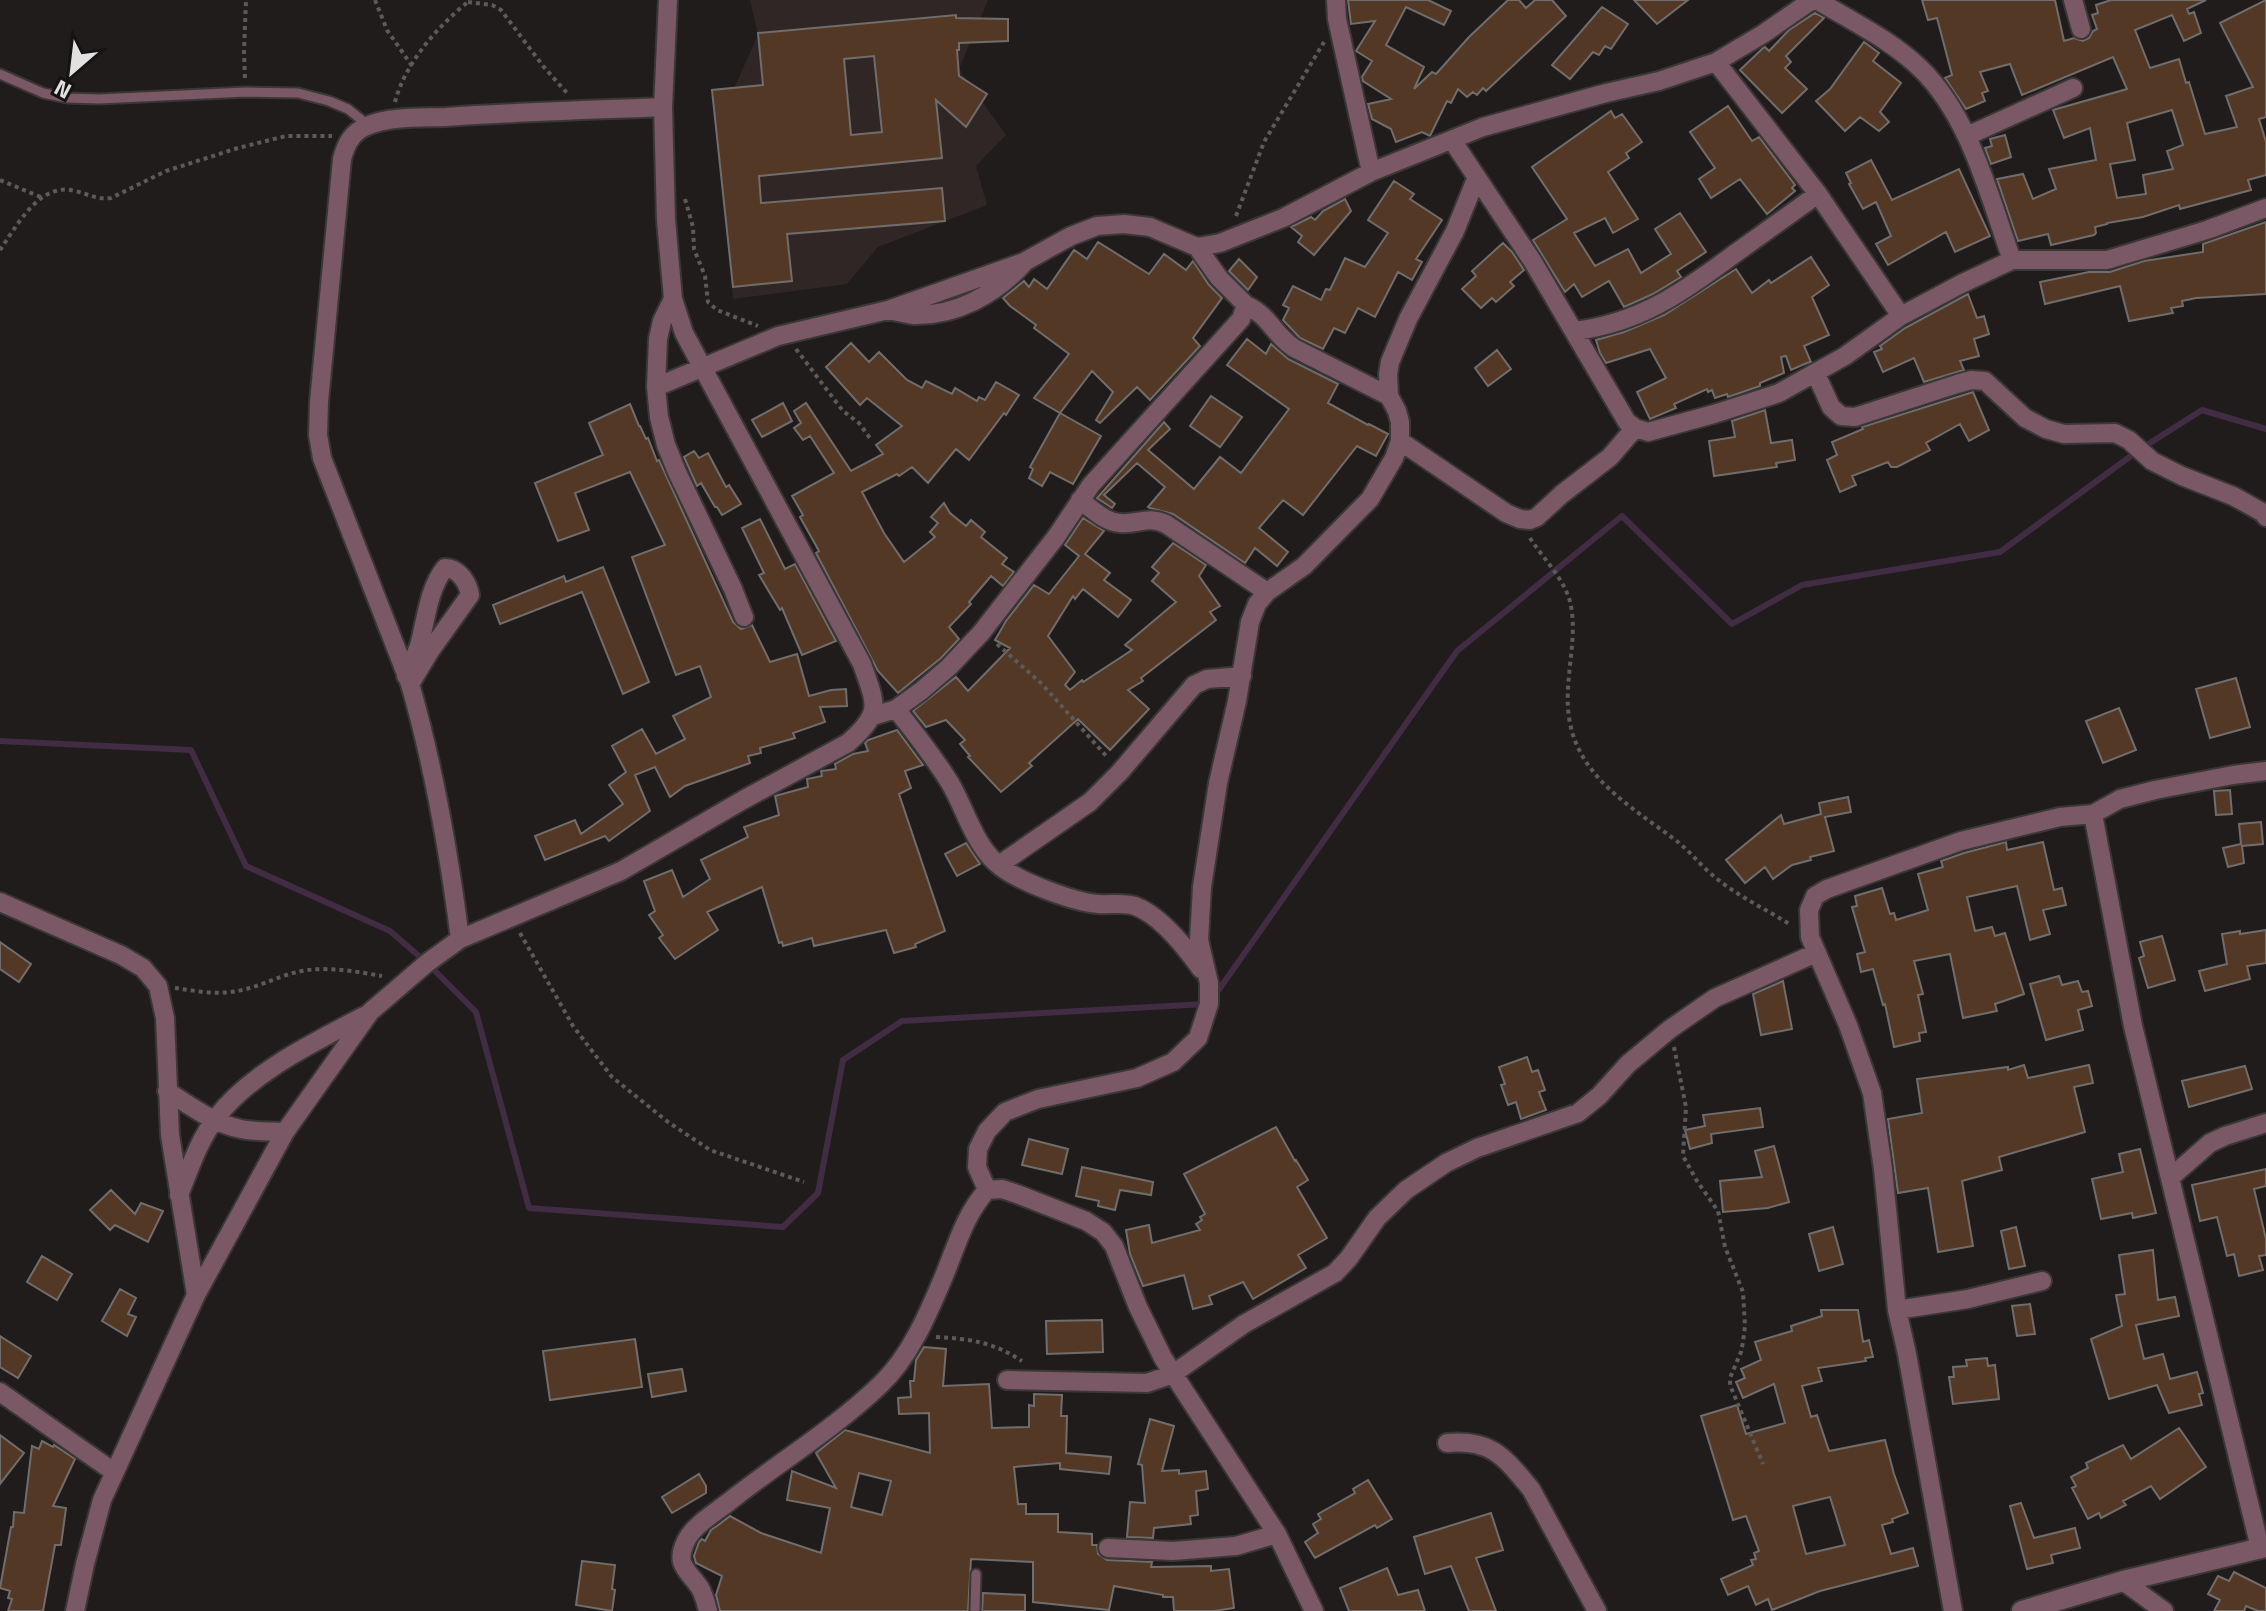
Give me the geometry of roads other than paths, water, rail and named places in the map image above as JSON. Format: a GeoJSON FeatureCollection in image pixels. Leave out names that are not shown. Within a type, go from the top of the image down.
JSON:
{"type":"FeatureCollection","features":[{"type":"Feature","properties":{"kind":"street"},"geometry":{"type":"LineString","coordinates":[[668,0],[663,107],[664,168],[673,299],[684,333],[862,664],[874,702],[873,716]]}},
{"type":"Feature","properties":{"kind":"street"},"geometry":{"type":"LineString","coordinates":[[1336,0],[1337,19],[1371,172]]}},
{"type":"Feature","properties":{"kind":"street"},"geometry":{"type":"LineString","coordinates":[[1197,247],[1220,243],[1283,218],[1371,172],[1483,127],[1659,81],[1716,62],[1815,0],[1882,40],[1918,66],[1941,92],[1967,136],[2012,260]]}},
{"type":"Feature","properties":{"kind":"street"},"geometry":{"type":"LineString","coordinates":[[2073,0],[2081,29]]}},
{"type":"Feature","properties":{"kind":"street"},"geometry":{"type":"LineString","coordinates":[[1716,62],[1818,194],[1901,316]]}},
{"type":"Feature","properties":{"kind":"street"},"geometry":{"type":"LineString","coordinates":[[1967,136],[2073,88]]}},
{"type":"Feature","properties":{"kind":"street"},"geometry":{"type":"LineString","coordinates":[[460,939],[443,828],[421,723],[408,680],[322,458],[318,435],[342,159],[350,138],[368,125],[390,120],[663,107]]}},
{"type":"Feature","properties":{"kind":"street"},"geometry":{"type":"LineString","coordinates":[[1452,140],[1533,262],[1627,422],[1648,432],[1779,393],[1816,374],[1901,316],[2012,260],[2107,260],[2207,230],[2266,208]]}},
{"type":"Feature","properties":{"kind":"street"},"geometry":{"type":"LineString","coordinates":[[987,1190],[977,1167],[978,1149],[987,1131],[1005,1112],[1038,1099],[1137,1078],[1173,1062],[1198,1038],[1209,1004],[1209,983],[1199,940],[1202,887],[1218,783],[1242,676],[1250,622],[1257,604],[1267,592],[1304,566],[1370,499],[1394,458],[1400,441],[1400,422],[1389,396],[1388,374],[1394,350],[1455,231],[1476,179]]}},
{"type":"Feature","properties":{"kind":"street"},"geometry":{"type":"LineString","coordinates":[[1575,331],[1598,328],[1659,305],[1684,291],[1818,194]]}},
{"type":"Feature","properties":{"kind":"street"},"geometry":{"type":"LineString","coordinates":[[656,387],[781,335],[888,310],[1024,262],[1071,236],[1097,226],[1124,224],[1150,227],[1197,247],[1219,278],[1246,305],[1265,317],[1281,339],[1389,396]]}},
{"type":"Feature","properties":{"kind":"street"},"geometry":{"type":"LineString","coordinates":[[673,299],[662,321],[658,339],[656,387],[659,417],[666,445],[691,504],[744,617]]}},
{"type":"Feature","properties":{"kind":"street"},"geometry":{"type":"LineString","coordinates":[[179,1195],[200,1144],[229,1102],[279,1065],[370,1012],[460,939],[621,871],[848,743],[873,716],[896,709],[921,691],[981,633],[1056,537],[1080,500],[1241,319],[1246,305]]}},
{"type":"Feature","properties":{"kind":"street"},"geometry":{"type":"LineString","coordinates":[[1816,374],[1831,407],[1841,416],[1855,417],[1971,380],[1985,381],[2025,418],[2046,429],[2064,434],[2115,433],[2129,440],[2152,461],[2233,496],[2266,517]]}},
{"type":"Feature","properties":{"kind":"street"},"geometry":{"type":"LineString","coordinates":[[1400,441],[1506,513],[1530,520],[1610,457],[1635,428]]}},
{"type":"Feature","properties":{"kind":"street"},"geometry":{"type":"LineString","coordinates":[[1080,500],[1103,516],[1121,523],[1148,519],[1166,524],[1267,592]]}},
{"type":"Feature","properties":{"kind":"street"},"geometry":{"type":"LineString","coordinates":[[445,568],[451,568],[469,587],[470,595],[408,680],[436,584],[445,568]]}},
{"type":"Feature","properties":{"kind":"street"},"geometry":{"type":"LineString","coordinates":[[999,865],[1090,802],[1120,772],[1194,685],[1207,679],[1242,676]]}},
{"type":"Feature","properties":{"kind":"street"},"geometry":{"type":"LineString","coordinates":[[896,709],[949,782],[985,850],[999,865],[1029,882],[1081,902],[1131,904],[1141,909],[1187,950],[1209,983]]}},
{"type":"Feature","properties":{"kind":"street"},"geometry":{"type":"LineString","coordinates":[[1953,1611],[1897,1310],[1872,1093],[1848,1025],[1813,945],[1809,910],[1815,896],[1827,889],[1961,841],[2049,820],[2093,814],[2120,799],[2143,793],[2266,771]]}},
{"type":"Feature","properties":{"kind":"street"},"geometry":{"type":"LineString","coordinates":[[2022,1611],[2123,1581],[2263,1548],[2133,1026],[2093,814]]}},
{"type":"Feature","properties":{"kind":"street"},"geometry":{"type":"LineString","coordinates":[[0,902],[121,955],[143,968],[158,986],[165,1018],[170,1135],[196,1295]]}},
{"type":"Feature","properties":{"kind":"street"},"geometry":{"type":"LineString","coordinates":[[1007,1380],[1147,1383],[1173,1374],[1244,1324],[1335,1273],[1377,1218],[1406,1190],[1446,1163],[1477,1148],[1578,1113],[1599,1096],[1628,1064],[1670,1029],[1715,998],[1813,945]]}},
{"type":"Feature","properties":{"kind":"street"},"geometry":{"type":"LineString","coordinates":[[75,1611],[102,1500],[196,1295],[285,1132],[370,1012]]}},
{"type":"Feature","properties":{"kind":"street"},"geometry":{"type":"LineString","coordinates":[[167,1091],[215,1119],[242,1129],[285,1132]]}},
{"type":"Feature","properties":{"kind":"street"},"geometry":{"type":"LineString","coordinates":[[2170,1178],[2210,1143],[2266,1123]]}},
{"type":"Feature","properties":{"kind":"street"},"geometry":{"type":"LineString","coordinates":[[708,1611],[700,1589],[682,1564],[681,1555],[689,1535],[815,1437],[879,1385],[897,1366],[916,1335],[974,1205],[987,1190],[1002,1189],[1086,1221],[1103,1232],[1114,1246],[1138,1307],[1173,1374],[1277,1534],[1314,1611]]}},
{"type":"Feature","properties":{"kind":"street"},"geometry":{"type":"LineString","coordinates":[[1897,1310],[1968,1299],[2042,1281]]}},
{"type":"Feature","properties":{"kind":"street"},"geometry":{"type":"LineString","coordinates":[[0,1392],[114,1472]]}},
{"type":"Feature","properties":{"kind":"street"},"geometry":{"type":"LineString","coordinates":[[1447,1443],[1469,1441],[1486,1447],[1500,1455],[1517,1472],[1531,1489],[1597,1611]]}},
{"type":"Feature","properties":{"kind":"street"},"geometry":{"type":"LineString","coordinates":[[1108,1548],[1173,1551],[1236,1546],[1277,1534]]}},
{"type":"Feature","properties":{"kind":"street"},"geometry":{"type":"LineString","coordinates":[[2123,1581],[2164,1611]]}},
{"type":"Feature","properties":{"kind":"lane"},"geometry":{"type":"LineString","coordinates":[[0,74],[43,93],[67,98],[298,93],[348,109],[368,125]]}},
{"type":"Feature","properties":{"kind":"lane"},"geometry":{"type":"LineString","coordinates":[[975,1611],[976,1574]]}},
{"type":"Feature","properties":{"kind":"waterway"},"geometry":{"type":"LineString","coordinates":[[1213,998],[1457,651],[1622,516],[1732,624],[1802,585],[2000,552],[2139,450],[2202,410],[2266,429]]}},
{"type":"Feature","properties":{"kind":"waterway"},"geometry":{"type":"LineString","coordinates":[[0,741],[191,750],[246,866],[390,931],[476,1012],[529,1208],[783,1227],[818,1193],[843,1060],[902,1021],[1205,1004]]}}]}
